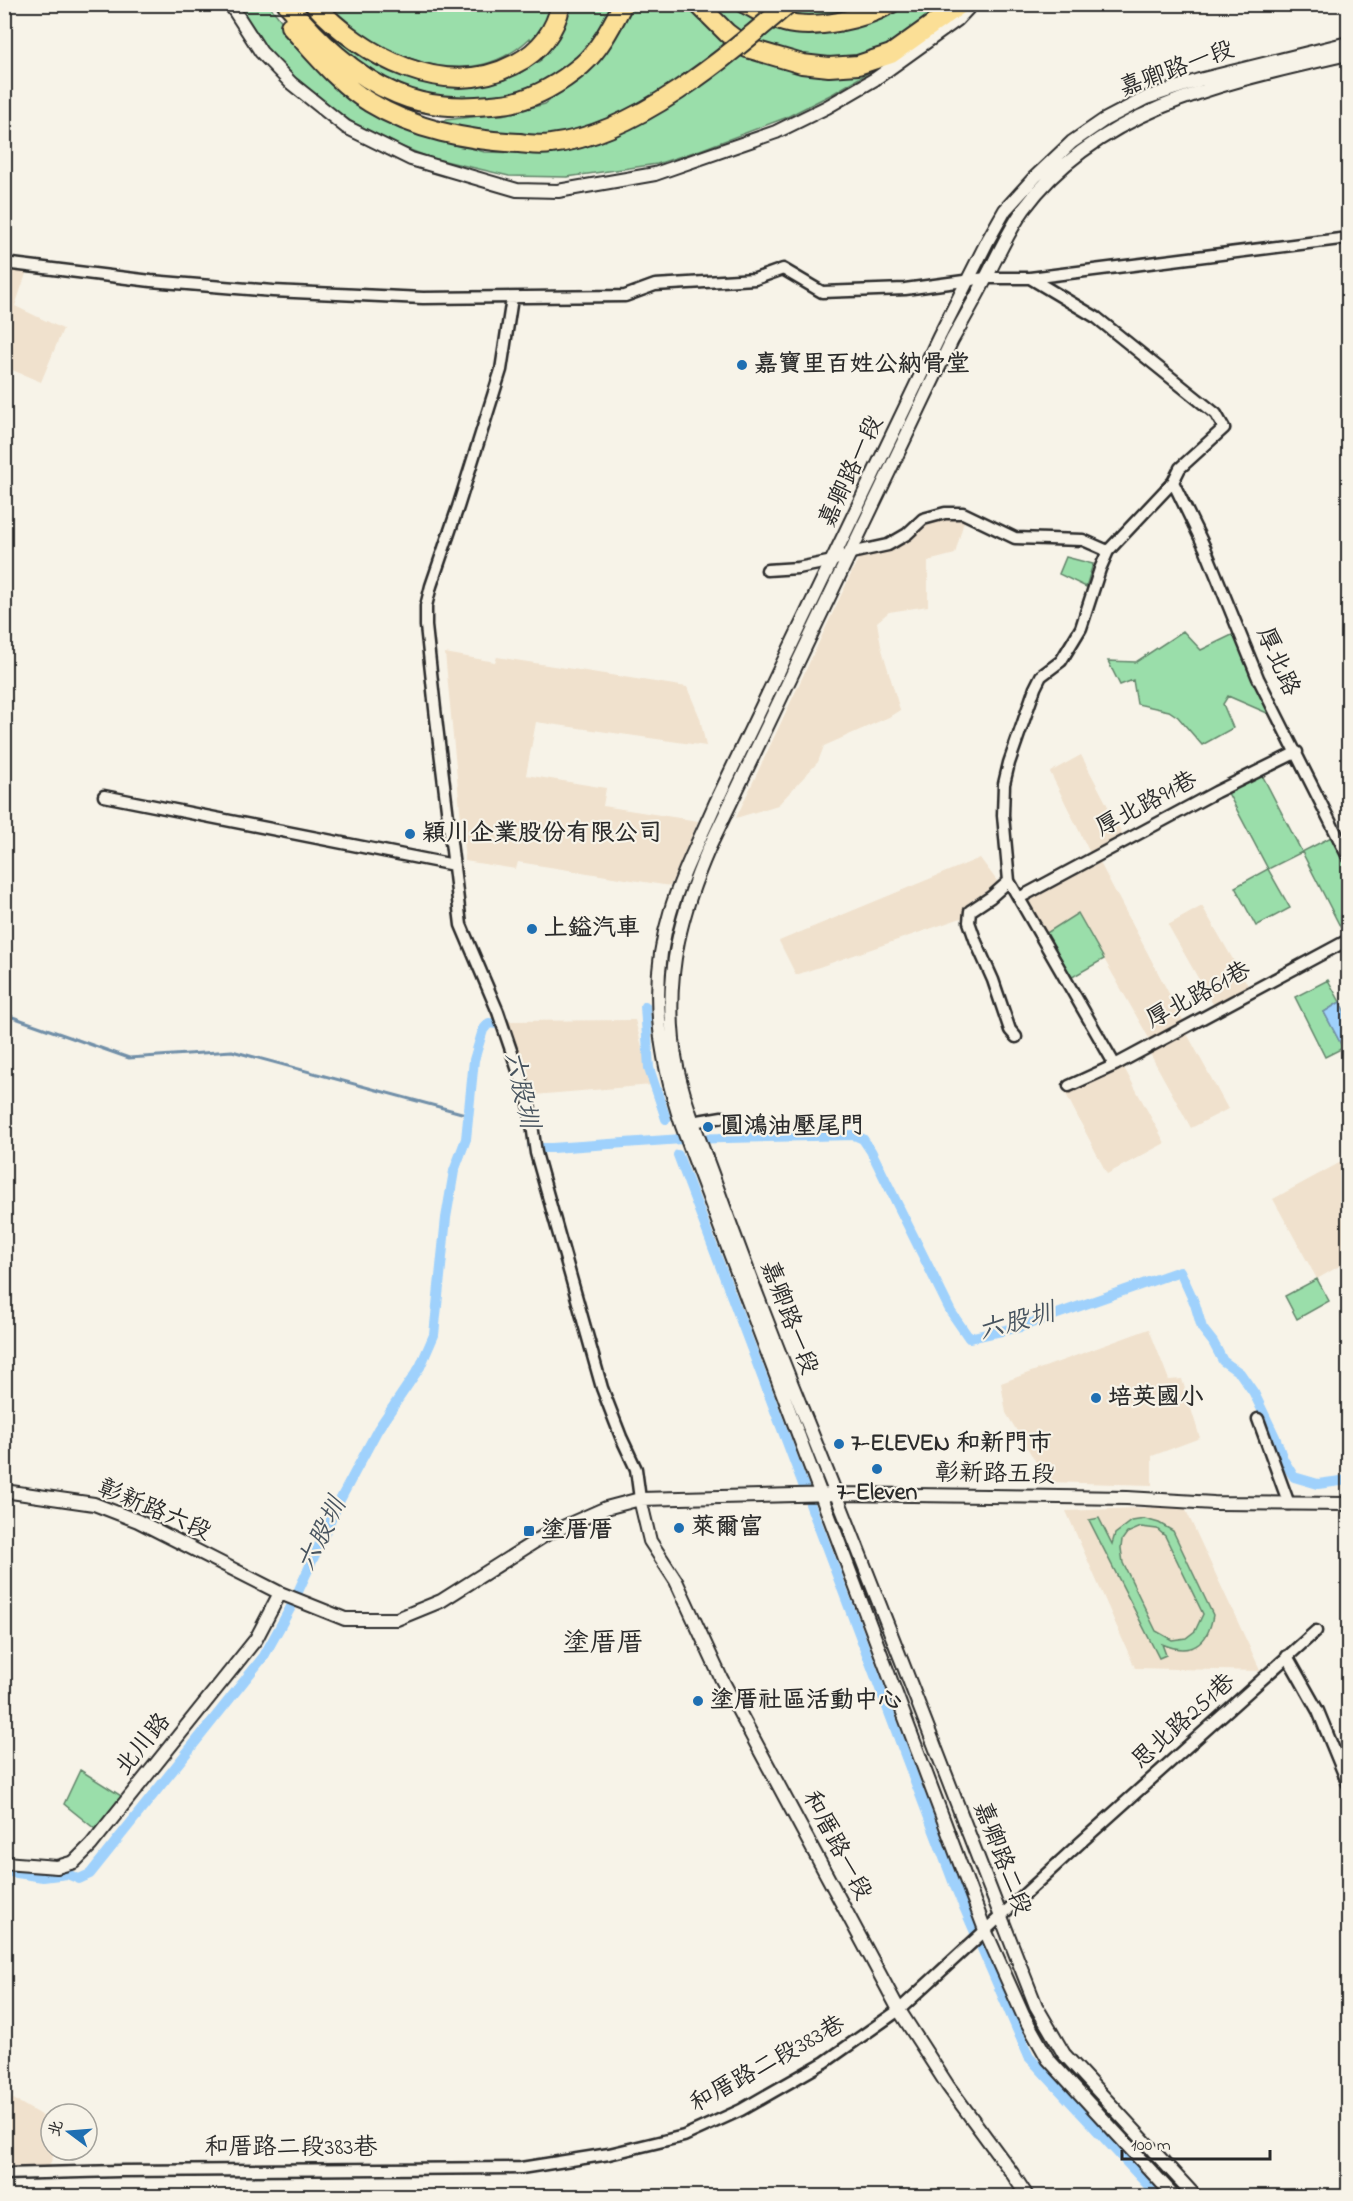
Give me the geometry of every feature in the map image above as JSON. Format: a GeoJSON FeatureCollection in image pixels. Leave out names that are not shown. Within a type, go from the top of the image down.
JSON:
{"type":"FeatureCollection","features":[{"type":"Feature","properties":{"kind":"highway"},"geometry":{"type":"LineString","coordinates":[[276,4],[281,15],[325,65],[368,102],[434,132],[487,141],[550,144],[602,132],[664,99],[786,13]]}},
{"type":"Feature","properties":{"kind":"highway"},"geometry":{"type":"LineString","coordinates":[[287,4],[329,49],[396,94],[438,106],[464,108],[513,103],[558,82],[583,64],[595,50],[623,4]]}},
{"type":"Feature","properties":{"kind":"highway"},"geometry":{"type":"LineString","coordinates":[[314,4],[329,21],[370,52],[395,64],[454,79],[482,77],[503,71],[530,57],[544,43],[555,23],[561,4]]}},
{"type":"Feature","properties":{"kind":"highway"},"geometry":{"type":"LineString","coordinates":[[698,4],[727,33],[747,48],[802,64],[829,67],[858,65],[891,54],[961,4]]}},
{"type":"Feature","properties":{"kind":"highway"},"geometry":{"type":"LineString","coordinates":[[745,4],[825,25],[860,17],[890,4]]}},
{"type":"Feature","properties":{"kind":"street"},"geometry":{"type":"LineString","coordinates":[[230,4],[261,52],[291,83],[346,127],[411,159],[517,190],[558,191],[655,174],[776,132],[827,107],[875,79],[957,20],[972,4]]}},
{"type":"Feature","properties":{"kind":"street","name":"嘉卿路一段"},"geometry":{"type":"LineString","coordinates":[[687,1124],[672,1093],[662,1052],[658,1012],[660,962],[670,914],[682,879],[716,802],[832,561],[968,280],[1005,210],[1072,141],[1104,120],[1146,98],[1199,80],[1348,43]]}},
{"type":"Feature","properties":{"kind":"street","name":"嘉卿路一段"},"geometry":{"type":"LineString","coordinates":[[687,1124],[673,1043],[670,991],[677,941],[685,908],[709,848],[952,340],[1008,233],[1025,208],[1063,165],[1099,137],[1144,114],[1202,92],[1348,54]]}},
{"type":"Feature","properties":{"kind":"street"},"geometry":{"type":"LineString","coordinates":[[4,263],[222,288],[423,298],[625,296],[656,285],[755,279],[783,269],[822,292],[905,289],[986,278],[1029,278],[1348,238]]}},
{"type":"Feature","properties":{"kind":"street"},"geometry":{"type":"LineString","coordinates":[[1029,278],[1097,318],[1216,414],[1224,428],[1180,468],[1173,482],[1108,551],[1081,628],[1061,661],[1041,676],[1035,688],[1004,784],[1003,815],[1009,881],[1114,1065]]}},
{"type":"Feature","properties":{"kind":"street"},"geometry":{"type":"LineString","coordinates":[[512,298],[501,370],[431,586],[426,606],[426,626],[461,925],[511,1050],[529,1104],[536,1153],[602,1388],[636,1468],[640,1499]]}},
{"type":"Feature","properties":{"kind":"street","name":"厚北路"},"geometry":{"type":"LineString","coordinates":[[1173,482],[1205,548],[1258,678],[1348,857]]}},
{"type":"Feature","properties":{"kind":"street"},"geometry":{"type":"LineString","coordinates":[[767,570],[798,568],[832,561],[851,553],[888,545],[907,534],[923,519],[945,513],[963,513],[1016,538],[1083,540],[1108,551]]}},
{"type":"Feature","properties":{"kind":"street","name":"厚北路91巷"},"geometry":{"type":"LineString","coordinates":[[1019,898],[1216,792],[1297,752]]}},
{"type":"Feature","properties":{"kind":"street"},"geometry":{"type":"LineString","coordinates":[[104,796],[454,866]]}},
{"type":"Feature","properties":{"kind":"street"},"geometry":{"type":"LineString","coordinates":[[1009,881],[970,911],[969,922],[993,980],[1010,1030],[1016,1037]]}},
{"type":"Feature","properties":{"kind":"street","name":"厚北路61巷"},"geometry":{"type":"LineString","coordinates":[[1069,1086],[1114,1065],[1348,940]]}},
{"type":"Feature","properties":{"kind":"street"},"geometry":{"type":"LineString","coordinates":[[700,1156],[687,1124],[722,1117]]}},
{"type":"Feature","properties":{"kind":"street","name":"嘉卿路一段"},"geometry":{"type":"LineString","coordinates":[[700,1156],[837,1494]]}},
{"type":"Feature","properties":{"kind":"street","name":"嘉卿路一段"},"geometry":{"type":"LineString","coordinates":[[700,1156],[822,1495]]}},
{"type":"Feature","properties":{"kind":"street"},"geometry":{"type":"LineString","coordinates":[[1258,1419],[1289,1504]]}},
{"type":"Feature","properties":{"kind":"street","name":"彰新路六段"},"geometry":{"type":"LineString","coordinates":[[4,1491],[94,1504],[138,1521],[280,1593],[345,1619],[397,1619],[441,1601],[528,1545],[566,1524],[606,1508],[640,1499]]}},
{"type":"Feature","properties":{"kind":"street","name":"彰新路五段"},"geometry":{"type":"LineString","coordinates":[[640,1499],[837,1494],[1348,1504]]}},
{"type":"Feature","properties":{"kind":"street","name":"嘉卿路二段"},"geometry":{"type":"LineString","coordinates":[[837,1494],[1036,2006],[1064,2054],[1194,2196]]}},
{"type":"Feature","properties":{"kind":"street","name":"嘉卿路二段"},"geometry":{"type":"LineString","coordinates":[[822,1495],[979,1936],[1048,2059],[1174,2196]]}},
{"type":"Feature","properties":{"kind":"street","name":"和厝路一段"},"geometry":{"type":"LineString","coordinates":[[640,1499],[650,1541],[676,1581],[722,1678],[899,2010],[948,2086],[1027,2196]]}},
{"type":"Feature","properties":{"kind":"street","name":"北川路"},"geometry":{"type":"LineString","coordinates":[[4,1863],[57,1867],[74,1862],[91,1845],[256,1639],[280,1593]]}},
{"type":"Feature","properties":{"kind":"street","name":"思北路251巷"},"geometry":{"type":"LineString","coordinates":[[1080,1844],[1316,1631]]}},
{"type":"Feature","properties":{"kind":"street"},"geometry":{"type":"LineString","coordinates":[[1287,1656],[1318,1711],[1348,1784]]}},
{"type":"Feature","properties":{"kind":"street","name":"和厝路二段383巷"},"geometry":{"type":"LineString","coordinates":[[4,2174],[521,2168],[609,2154],[684,2136],[741,2110],[825,2062],[899,2010],[1080,1844]]}},
{"type":"Feature","properties":{"kind":"shaded area"},"geometry":{"type":"Polygon","coordinates":[[[4,267],[27,271],[15,306],[63,329],[41,382],[5,367],[4,267]]]}},
{"type":"Feature","properties":{"kind":"shaded area"},"geometry":{"type":"Polygon","coordinates":[[[946,518],[964,521],[955,554],[928,561],[928,606],[889,612],[877,622],[881,646],[900,710],[824,746],[818,762],[778,805],[736,818],[860,555],[885,552],[931,522],[946,518]]]}},
{"type":"Feature","properties":{"kind":"shaded area"},"geometry":{"type":"Polygon","coordinates":[[[445,653],[495,662],[497,657],[687,687],[700,718],[706,746],[536,722],[526,775],[606,788],[603,806],[698,821],[670,886],[518,862],[516,869],[465,861],[445,653]]]}},
{"type":"Feature","properties":{"kind":"shaded area"},"geometry":{"type":"Polygon","coordinates":[[[1081,755],[1123,835],[1090,853],[1050,772],[1081,755]]]}},
{"type":"Feature","properties":{"kind":"shaded area"},"geometry":{"type":"Polygon","coordinates":[[[980,858],[997,881],[996,885],[968,903],[967,916],[796,975],[779,941],[980,858]]]}},
{"type":"Feature","properties":{"kind":"shaded area"},"geometry":{"type":"Polygon","coordinates":[[[1098,859],[1184,1022],[1150,1040],[1078,913],[1045,934],[1025,897],[1098,859]]]}},
{"type":"Feature","properties":{"kind":"shaded area"},"geometry":{"type":"Polygon","coordinates":[[[1202,906],[1249,987],[1214,1006],[1168,925],[1202,906]]]}},
{"type":"Feature","properties":{"kind":"shaded area"},"geometry":{"type":"Polygon","coordinates":[[[635,1020],[652,1085],[534,1095],[508,1021],[635,1020]]]}},
{"type":"Feature","properties":{"kind":"shaded area"},"geometry":{"type":"Polygon","coordinates":[[[1185,1030],[1228,1109],[1191,1128],[1148,1050],[1185,1030]]]}},
{"type":"Feature","properties":{"kind":"shaded area"},"geometry":{"type":"Polygon","coordinates":[[[1122,1064],[1165,1143],[1107,1174],[1066,1094],[1122,1064]]]}},
{"type":"Feature","properties":{"kind":"shaded area"},"geometry":{"type":"Polygon","coordinates":[[[1341,1162],[1348,1175],[1348,1261],[1317,1279],[1273,1199],[1341,1162]]]}},
{"type":"Feature","properties":{"kind":"shaded area","name":"培英國小"},"geometry":{"type":"Polygon","coordinates":[[[1149,1329],[1169,1380],[1182,1379],[1200,1438],[1152,1456],[1152,1485],[1048,1482],[1006,1413],[1001,1383],[1149,1329]]]}},
{"type":"Feature","properties":{"kind":"shaded area"},"geometry":{"type":"Polygon","coordinates":[[[1184,1506],[1260,1671],[1135,1668],[1066,1511],[1184,1506]]]}},
{"type":"Feature","properties":{"kind":"shaded area"},"geometry":{"type":"Polygon","coordinates":[[[5,2094],[39,2114],[39,2162],[51,2162],[49,2166],[5,2166],[5,2094]]]}},
{"type":"Feature","properties":{"kind":"green space"},"geometry":{"type":"Polygon","coordinates":[[[238,5],[269,5],[297,41],[432,136],[484,152],[530,153],[507,135],[429,122],[502,115],[545,104],[574,82],[600,56],[624,22],[632,5],[690,5],[709,28],[727,42],[796,70],[898,55],[834,93],[785,118],[657,164],[567,177],[509,176],[428,157],[370,134],[287,73],[263,45],[238,5]]]}},
{"type":"Feature","properties":{"kind":"green space"},"geometry":{"type":"Polygon","coordinates":[[[297,5],[303,5],[314,15],[461,86],[497,81],[517,75],[541,60],[530,38],[505,56],[479,65],[452,67],[424,63],[371,40],[325,5],[617,5],[596,37],[582,52],[562,70],[544,81],[502,99],[457,101],[406,92],[337,50],[297,5]]]}},
{"type":"Feature","properties":{"kind":"green space"},"geometry":{"type":"Polygon","coordinates":[[[708,5],[737,5],[805,31],[804,15],[764,5],[947,5],[893,44],[849,58],[814,59],[765,45],[724,22],[708,5]]]}},
{"type":"Feature","properties":{"kind":"green space"},"geometry":{"type":"Polygon","coordinates":[[[1066,557],[1093,564],[1086,587],[1059,574],[1066,557]]]}},
{"type":"Feature","properties":{"kind":"green space"},"geometry":{"type":"Polygon","coordinates":[[[1183,631],[1201,650],[1236,633],[1281,719],[1228,696],[1223,704],[1233,728],[1202,745],[1178,717],[1169,711],[1137,704],[1133,680],[1120,685],[1108,661],[1136,662],[1183,631]]]}},
{"type":"Feature","properties":{"kind":"green space"},"geometry":{"type":"Polygon","coordinates":[[[1261,773],[1302,852],[1268,869],[1227,791],[1261,773]]]}},
{"type":"Feature","properties":{"kind":"green space"},"geometry":{"type":"Polygon","coordinates":[[[1337,834],[1348,859],[1348,934],[1345,936],[1302,852],[1337,834]]]}},
{"type":"Feature","properties":{"kind":"green space"},"geometry":{"type":"Polygon","coordinates":[[[1268,869],[1290,908],[1256,926],[1235,887],[1268,869]]]}},
{"type":"Feature","properties":{"kind":"green space"},"geometry":{"type":"Polygon","coordinates":[[[1078,913],[1104,959],[1069,979],[1045,934],[1078,913]]]}},
{"type":"Feature","properties":{"kind":"green space"},"geometry":{"type":"Polygon","coordinates":[[[1328,980],[1340,1002],[1324,1012],[1343,1048],[1325,1057],[1295,997],[1328,980]]]}},
{"type":"Feature","properties":{"kind":"green space"},"geometry":{"type":"Polygon","coordinates":[[[1317,1279],[1329,1301],[1297,1319],[1285,1296],[1317,1279]]]}},
{"type":"Feature","properties":{"kind":"green space"},"geometry":{"type":"Polygon","coordinates":[[[1099,1518],[1112,1544],[1115,1534],[1132,1521],[1145,1519],[1159,1523],[1173,1531],[1213,1615],[1211,1626],[1202,1641],[1196,1646],[1181,1649],[1162,1644],[1166,1655],[1159,1658],[1089,1520],[1099,1518]],[[1141,1527],[1127,1533],[1122,1540],[1123,1563],[1156,1631],[1172,1640],[1186,1638],[1195,1631],[1203,1614],[1165,1536],[1157,1529],[1141,1527]]]}},
{"type":"Feature","properties":{"kind":"green space"},"geometry":{"type":"Polygon","coordinates":[[[80,1770],[126,1799],[100,1833],[64,1804],[80,1770]]]}},
{"type":"Feature","properties":{"kind":"water"},"geometry":{"type":"Polygon","coordinates":[[[1340,1002],[1348,1019],[1348,1045],[1343,1048],[1324,1012],[1340,1002]]]}},
{"type":"Feature","properties":{"kind":"waterway"},"geometry":{"type":"LineString","coordinates":[[645,1006],[649,1068],[666,1119]]}},
{"type":"Feature","properties":{"kind":"waterway"},"geometry":{"type":"LineString","coordinates":[[4,1014],[129,1058],[232,1051],[469,1115]]}},
{"type":"Feature","properties":{"kind":"waterway","name":"六股圳"},"geometry":{"type":"LineString","coordinates":[[4,1871],[43,1877],[67,1874],[79,1879],[90,1874],[264,1656],[291,1607],[340,1500],[378,1429],[420,1367],[434,1335],[446,1218],[454,1171],[466,1139],[474,1060],[483,1030],[489,1023],[498,1024],[506,1031]]}},
{"type":"Feature","properties":{"kind":"waterway","name":"六股圳"},"geometry":{"type":"LineString","coordinates":[[532,1142],[533,1148],[552,1148],[682,1139],[854,1135],[863,1139],[871,1151],[951,1312],[969,1338],[1020,1327],[1180,1271],[1195,1304],[1202,1328],[1223,1361],[1240,1373],[1254,1393],[1283,1459],[1294,1477],[1318,1484],[1348,1480]]}},
{"type":"Feature","properties":{"kind":"waterway"},"geometry":{"type":"LineString","coordinates":[[678,1155],[804,1487]]}},
{"type":"Feature","properties":{"kind":"waterway"},"geometry":{"type":"LineString","coordinates":[[810,1504],[954,1884],[1029,2057],[1158,2196]]}},
{"type":"Feature","properties":{"kind":"place","name":"嘉寶里百姓公納骨堂"},"geometry":{"type":"Point","coordinates":[742,365]}},
{"type":"Feature","properties":{"kind":"place","name":"穎川企業股份有限公司"},"geometry":{"type":"Point","coordinates":[410,834]}},
{"type":"Feature","properties":{"kind":"place","name":"上鎰汽車"},"geometry":{"type":"Point","coordinates":[532,929]}},
{"type":"Feature","properties":{"kind":"place","name":"圓鴻油壓尾門"},"geometry":{"type":"Point","coordinates":[708,1127]}},
{"type":"Feature","properties":{"kind":"place","name":"培英國小"},"geometry":{"type":"Point","coordinates":[1096,1398]}},
{"type":"Feature","properties":{"kind":"place","name":"7-ELEVEN 和新門市"},"geometry":{"type":"Point","coordinates":[839,1444]}},
{"type":"Feature","properties":{"kind":"place","name":"7-Eleven"},"geometry":{"type":"Point","coordinates":[877,1469]}},
{"type":"Feature","properties":{"kind":"place","name":"萊爾富"},"geometry":{"type":"Point","coordinates":[679,1528]}},
{"type":"Feature","properties":{"kind":"place","name":"塗厝厝"},"geometry":{"type":"Point","coordinates":[529,1531]}},
{"type":"Feature","properties":{"kind":"place","name":"塗厝社區活動中心"},"geometry":{"type":"Point","coordinates":[698,1701]}},
{"type":"Feature","properties":{"kind":"district","name":"塗厝厝"},"geometry":{"type":"Point","coordinates":[603,1644]}}]}
